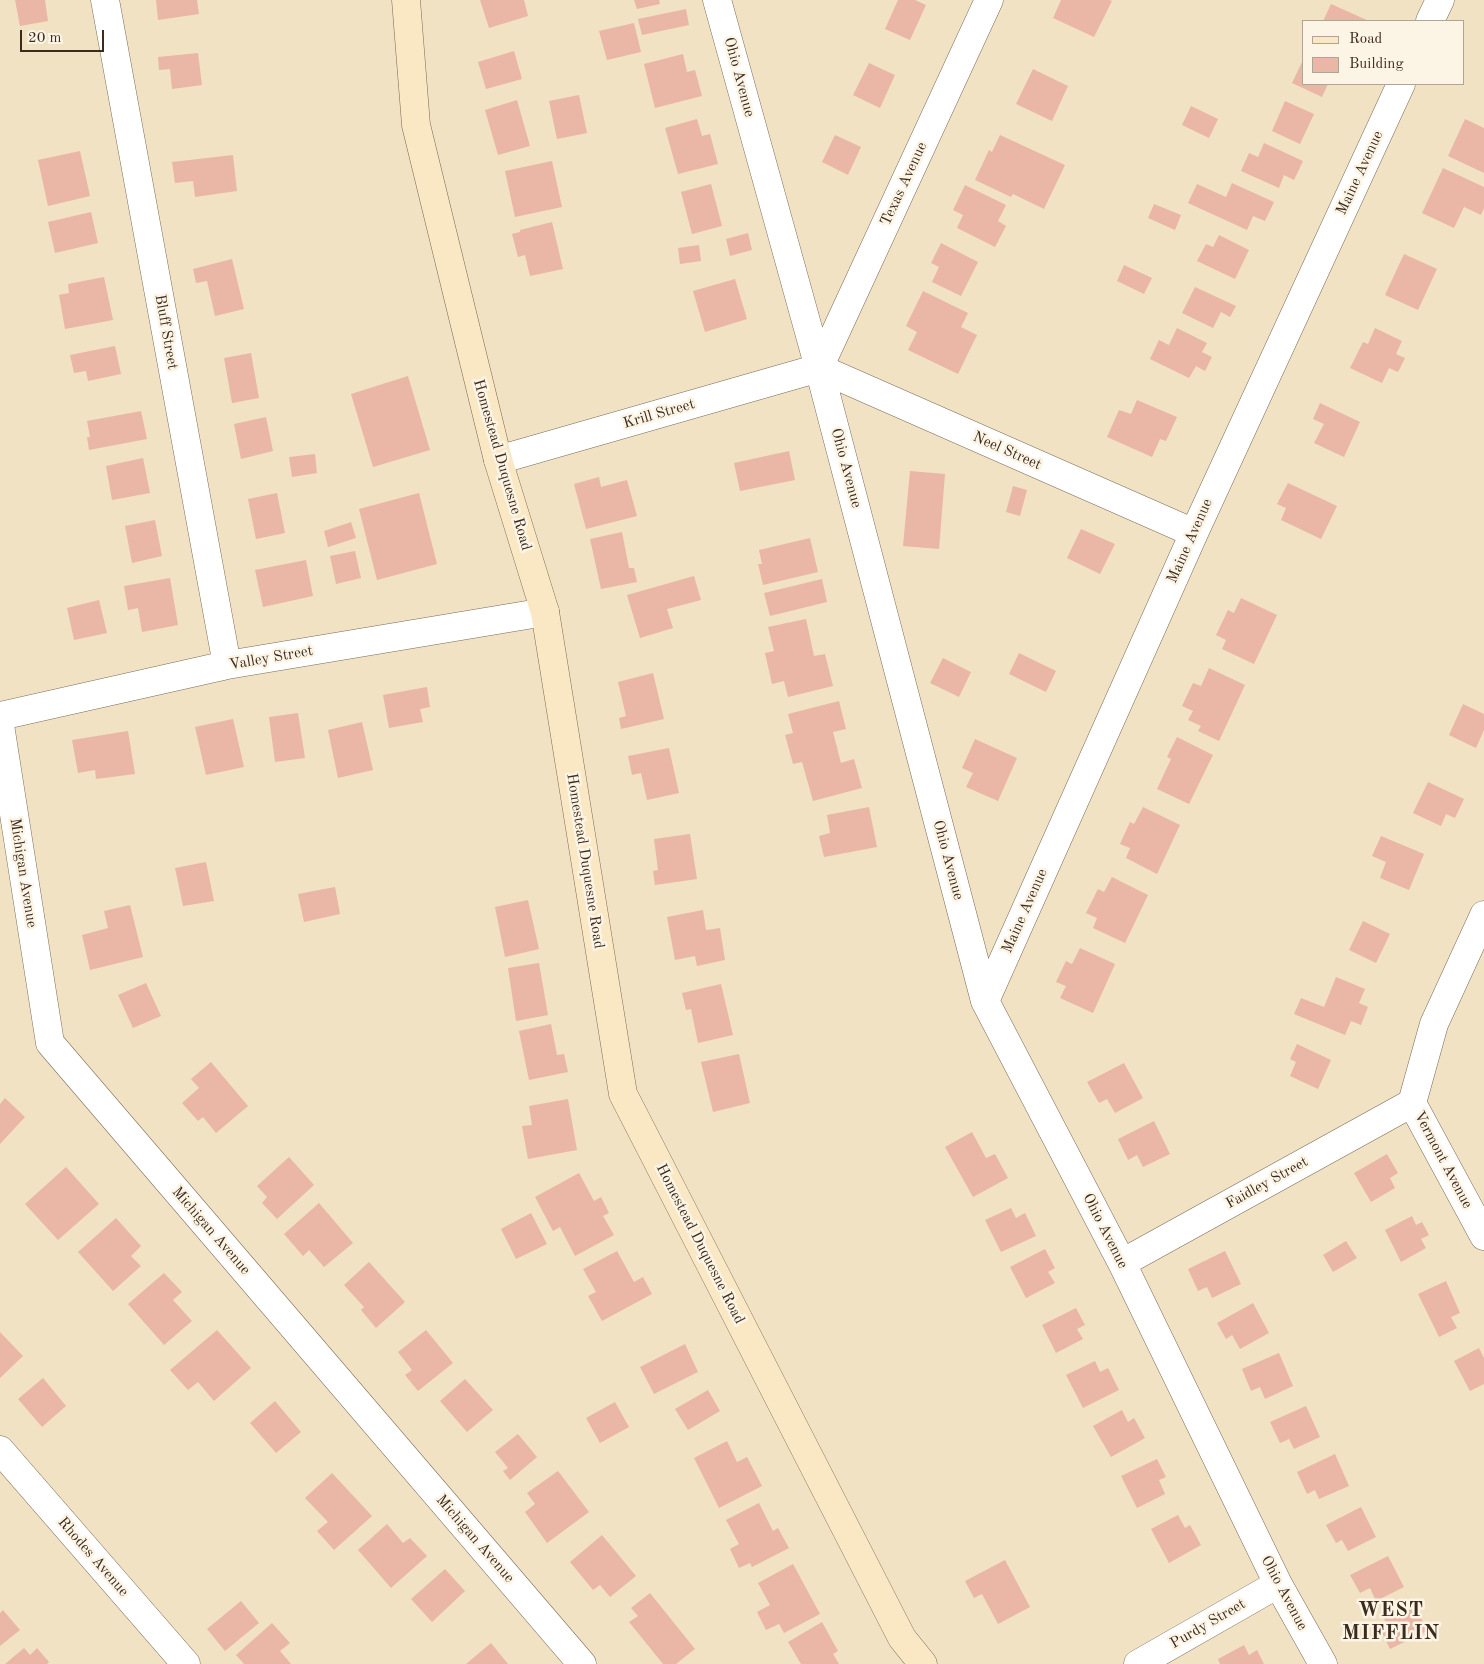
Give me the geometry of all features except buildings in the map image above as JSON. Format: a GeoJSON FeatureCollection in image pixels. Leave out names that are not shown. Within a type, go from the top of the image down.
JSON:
{"type":"FeatureCollection","features":[{"type":"Feature","properties":{"kind":"street","name":"Bluff Street"},"geometry":{"type":"LineString","coordinates":[[105,0],[226,665]]}},
{"type":"Feature","properties":{"kind":"street","name":"Homestead Duquesne Road"},"geometry":{"type":"LineString","coordinates":[[406,0],[416,124],[498,460],[545,612],[623,1094],[902,1638],[923,1664]]}},
{"type":"Feature","properties":{"kind":"street","name":"Ohio Avenue"},"geometry":{"type":"LineString","coordinates":[[717,0],[819,368],[985,1001],[1122,1263],[1278,1584],[1323,1664]]}},
{"type":"Feature","properties":{"kind":"street","name":"Texas Avenue"},"geometry":{"type":"LineString","coordinates":[[819,368],[989,0]]}},
{"type":"Feature","properties":{"kind":"street"},"geometry":{"type":"LineString","coordinates":[[1430,20],[1440,0]]}},
{"type":"Feature","properties":{"kind":"street","name":"Maine Avenue"},"geometry":{"type":"LineString","coordinates":[[985,1001],[1194,533],[1401,85]]}},
{"type":"Feature","properties":{"kind":"street","name":"Krill Street"},"geometry":{"type":"LineString","coordinates":[[498,460],[819,368]]}},
{"type":"Feature","properties":{"kind":"street","name":"Neel Street"},"geometry":{"type":"LineString","coordinates":[[819,368],[1194,533]]}},
{"type":"Feature","properties":{"kind":"street","name":"Valley Street"},"geometry":{"type":"LineString","coordinates":[[0,716],[226,665],[545,612]]}},
{"type":"Feature","properties":{"kind":"street","name":"Michigan Avenue"},"geometry":{"type":"LineString","coordinates":[[0,725],[50,1043],[582,1664]]}},
{"type":"Feature","properties":{"kind":"street","name":"Vermont Avenue"},"geometry":{"type":"LineString","coordinates":[[1484,915],[1434,1024],[1412,1103],[1484,1236]]}},
{"type":"Feature","properties":{"kind":"street","name":"Faidley Street"},"geometry":{"type":"LineString","coordinates":[[1122,1263],[1412,1103]]}},
{"type":"Feature","properties":{"kind":"street","name":"Rhodes Avenue"},"geometry":{"type":"LineString","coordinates":[[0,1450],[186,1664]]}},
{"type":"Feature","properties":{"kind":"street","name":"Purdy Street"},"geometry":{"type":"LineString","coordinates":[[1138,1664],[1278,1584]]}},
{"type":"Feature","properties":{"kind":"district","name":"WEST MIFFLIN"},"geometry":{"type":"Point","coordinates":[1391,1622]}}]}
